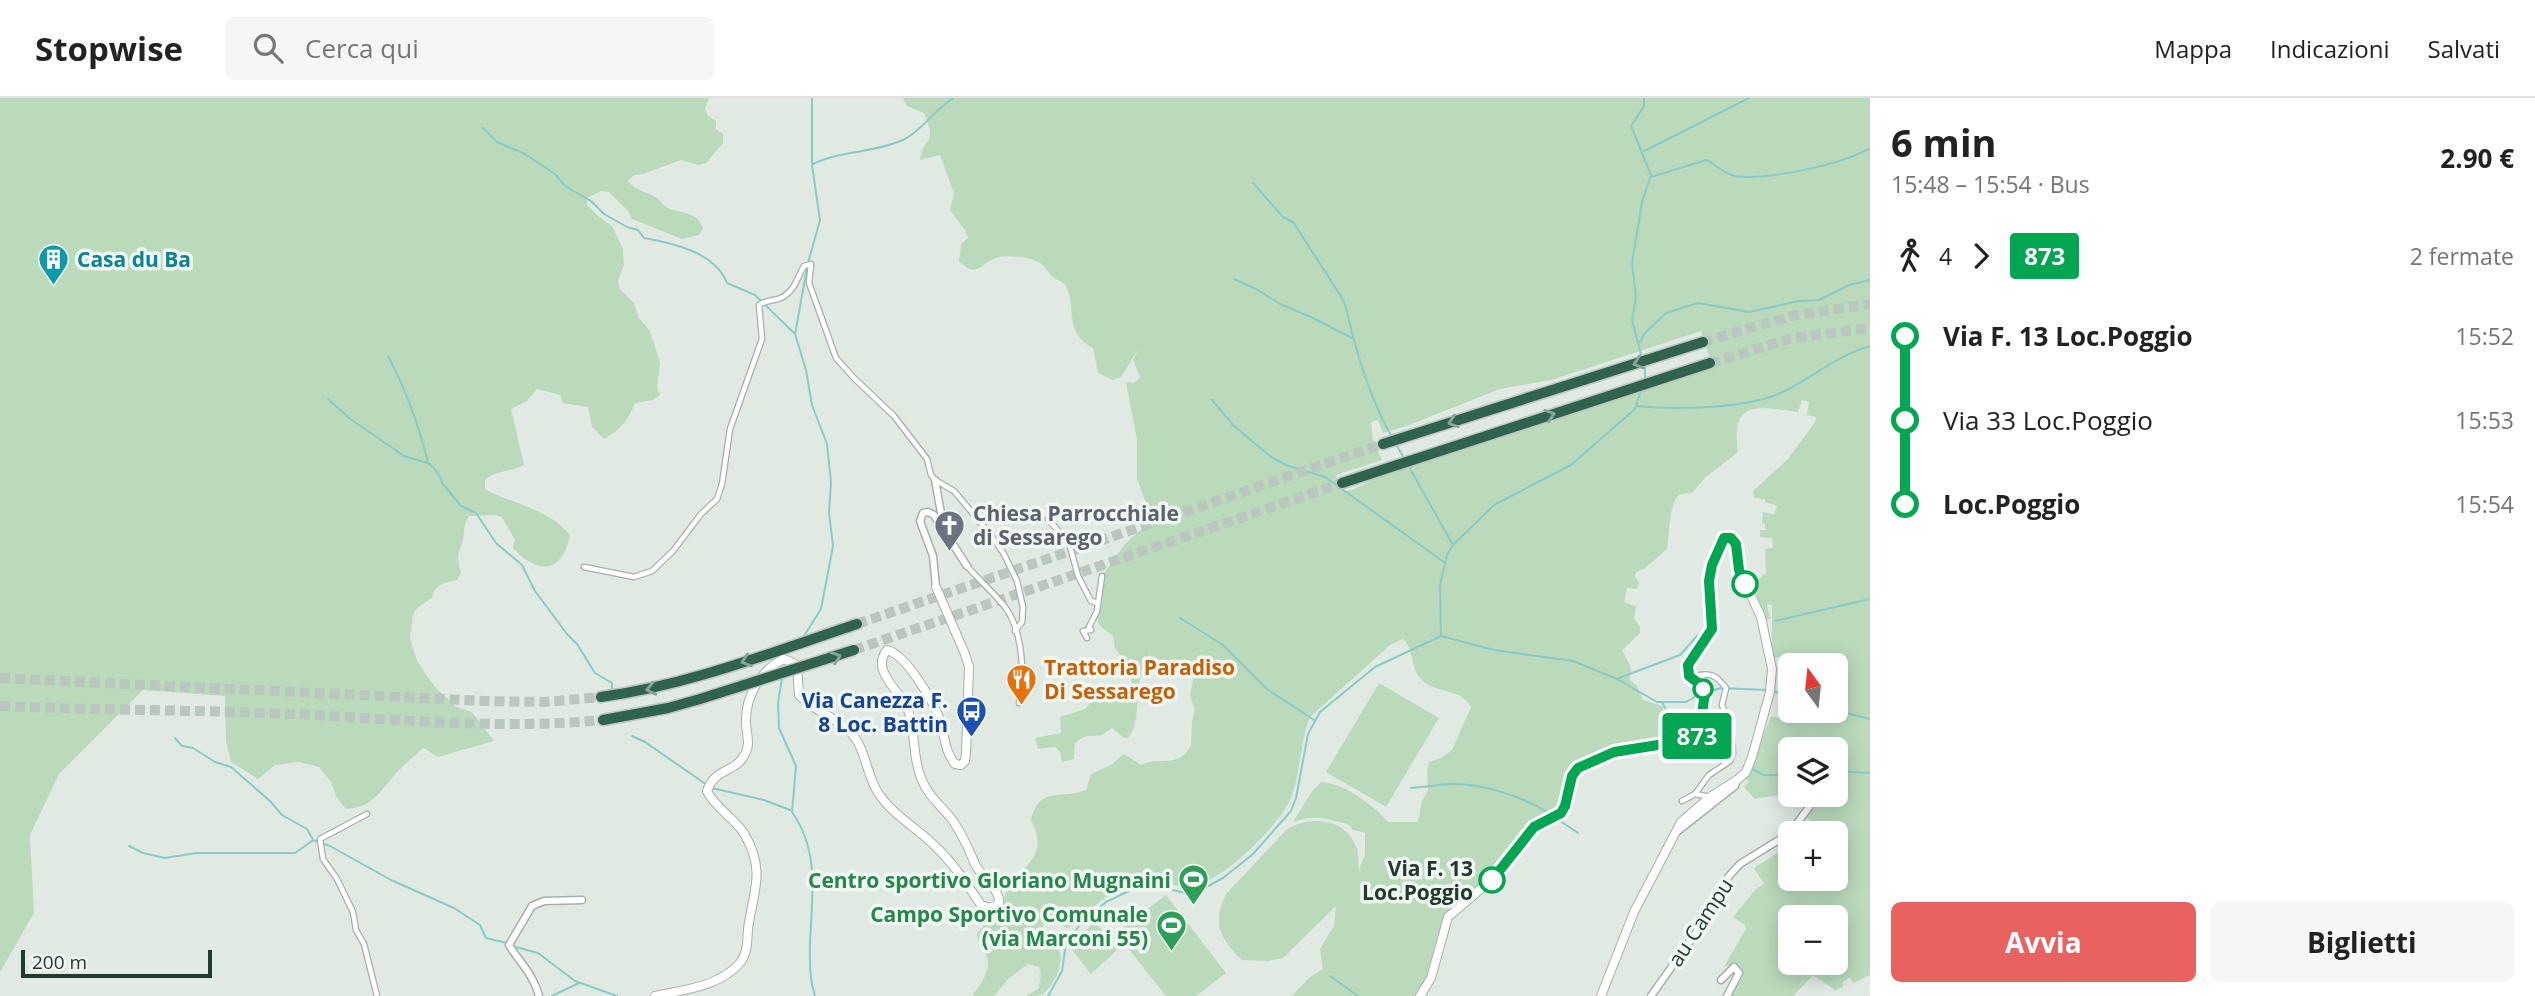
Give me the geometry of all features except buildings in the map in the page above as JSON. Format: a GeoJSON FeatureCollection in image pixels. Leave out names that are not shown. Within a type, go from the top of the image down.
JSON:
{"type":"FeatureCollection","features":[{"type":"Feature","properties":{"kind":"highway"},"geometry":{"type":"LineString","coordinates":[[1383,444],[1703,342]]}},
{"type":"Feature","properties":{"kind":"highway"},"geometry":{"type":"LineString","coordinates":[[1342,483],[1710,363]]}},
{"type":"Feature","properties":{"kind":"highway"},"geometry":{"type":"LineString","coordinates":[[601,697],[646,690],[700,676],[858,624]]}},
{"type":"Feature","properties":{"kind":"highway"},"geometry":{"type":"LineString","coordinates":[[603,720],[668,708],[854,650]]}},
{"type":"Feature","properties":{"kind":"street"},"geometry":{"type":"LineString","coordinates":[[584,567],[603,569],[622,576],[643,575],[652,571],[673,551],[701,513],[717,499],[722,484],[730,429],[762,339],[759,305],[779,298],[792,289],[808,264],[809,284],[836,358],[854,379],[894,415],[927,459],[931,475],[954,491],[1004,554],[1017,582],[1023,607],[1022,622],[1015,631]]}},
{"type":"Feature","properties":{"kind":"street"},"geometry":{"type":"LineString","coordinates":[[935,480],[941,513],[950,530],[947,536]]}},
{"type":"Feature","properties":{"kind":"street"},"geometry":{"type":"LineString","coordinates":[[655,996],[694,988],[728,974],[740,963],[746,952],[749,925],[758,889],[754,856],[746,836],[735,820],[712,800],[707,791],[711,780],[744,757],[748,748],[746,705],[758,682],[768,670],[784,659],[795,663],[798,669],[799,695],[856,738],[873,785],[894,812],[934,845],[972,889],[981,905],[990,908],[999,902],[998,894],[980,873],[960,832],[921,779],[908,712],[881,667],[881,658],[887,650],[896,652],[904,661],[934,705],[949,757],[954,764],[961,765],[965,761],[966,752],[969,667],[936,587],[933,556],[920,521],[922,514],[928,512],[934,515],[967,566],[1006,608],[1015,626],[1023,660],[1019,703]]}},
{"type":"Feature","properties":{"kind":"street"},"geometry":{"type":"LineString","coordinates":[[1048,520],[1068,539],[1084,590],[1090,601],[1098,603]]}},
{"type":"Feature","properties":{"kind":"street"},"geometry":{"type":"LineString","coordinates":[[1602,992],[1634,912],[1676,831],[1688,814],[1746,772],[1752,757],[1772,680],[1761,617],[1739,570],[1735,542],[1731,538],[1724,538],[1712,565],[1709,581],[1712,629],[1688,665],[1689,676],[1703,689]]}},
{"type":"Feature","properties":{"kind":"street"},"geometry":{"type":"LineString","coordinates":[[1729,572],[1739,570]]}},
{"type":"Feature","properties":{"kind":"street"},"geometry":{"type":"LineString","coordinates":[[1087,638],[1083,631],[1091,631],[1089,627],[1097,611],[1102,576]]}},
{"type":"Feature","properties":{"kind":"street"},"geometry":{"type":"LineString","coordinates":[[1420,996],[1431,978],[1448,917],[1492,880],[1534,827],[1554,817],[1565,806],[1572,776],[1578,768],[1614,752],[1682,742],[1697,736],[1703,689],[1700,676],[1710,675],[1720,678],[1726,688],[1722,705],[1731,728],[1732,753],[1730,761],[1709,775],[1695,794],[1682,801]]}},
{"type":"Feature","properties":{"kind":"street"},"geometry":{"type":"LineString","coordinates":[[1676,831],[1735,786],[1737,780]]}},
{"type":"Feature","properties":{"kind":"street"},"geometry":{"type":"LineString","coordinates":[[1695,794],[1710,797]]}},
{"type":"Feature","properties":{"kind":"street","name":"au Campu"},"geometry":{"type":"LineString","coordinates":[[1799,821],[1809,807]]}},
{"type":"Feature","properties":{"kind":"street"},"geometry":{"type":"LineString","coordinates":[[367,814],[323,835],[320,846],[323,859],[337,879],[353,912],[377,996]]}},
{"type":"Feature","properties":{"kind":"street","name":"au Campu"},"geometry":{"type":"LineString","coordinates":[[1651,996],[1695,934],[1729,876],[1740,864],[1778,840]]}},
{"type":"Feature","properties":{"kind":"street"},"geometry":{"type":"LineString","coordinates":[[539,996],[529,970],[509,945],[532,906],[544,901],[582,900]]}},
{"type":"Feature","properties":{"kind":"street"},"geometry":{"type":"LineString","coordinates":[[1721,980],[1734,967],[1739,973],[1727,996]]}},
{"type":"Feature","properties":{"kind":"green space"},"geometry":{"type":"Polygon","coordinates":[[[0,98],[709,98],[705,109],[708,116],[716,121],[716,129],[723,134],[723,143],[706,163],[698,165],[681,160],[634,175],[628,181],[657,198],[668,208],[694,216],[703,228],[699,235],[682,239],[632,219],[628,211],[609,192],[601,191],[587,198],[587,205],[612,226],[623,249],[624,265],[618,281],[620,289],[634,303],[639,318],[650,331],[660,362],[657,387],[660,395],[653,400],[635,403],[623,424],[604,439],[592,427],[588,407],[563,403],[560,395],[537,389],[527,401],[511,409],[524,465],[489,477],[485,480],[485,489],[541,513],[561,526],[570,535],[561,557],[548,566],[531,563],[513,548],[515,540],[502,517],[469,516],[458,555],[461,573],[457,580],[438,587],[432,598],[418,607],[413,614],[410,638],[417,661],[435,687],[456,707],[472,712],[494,741],[438,757],[423,748],[370,801],[356,808],[346,809],[319,767],[299,762],[275,765],[258,779],[231,762],[226,741],[225,696],[143,690],[59,774],[30,835],[34,913],[0,972],[0,98]]]}},
{"type":"Feature","properties":{"kind":"green space"},"geometry":{"type":"Polygon","coordinates":[[[903,98],[1870,98],[1870,975],[1853,983],[1850,977],[1843,982],[1843,987],[1835,990],[1813,975],[1793,996],[1726,996],[1740,970],[1736,963],[1724,967],[1746,929],[1745,925],[1733,917],[1756,889],[1764,884],[1754,868],[1778,852],[1778,891],[1848,891],[1848,821],[1811,821],[1806,816],[1809,807],[1848,807],[1848,737],[1778,737],[1778,796],[1755,799],[1744,787],[1749,782],[1744,777],[1771,717],[1778,718],[1778,723],[1848,723],[1848,653],[1778,653],[1778,657],[1773,660],[1769,648],[1772,645],[1772,605],[1767,604],[1770,619],[1763,620],[1756,590],[1757,581],[1766,573],[1765,549],[1773,548],[1772,538],[1760,537],[1760,530],[1765,530],[1765,524],[1762,523],[1763,512],[1774,514],[1777,506],[1765,502],[1765,499],[1754,498],[1753,491],[1788,459],[1815,422],[1816,417],[1807,415],[1809,402],[1802,400],[1798,412],[1760,408],[1743,414],[1737,435],[1738,452],[1705,478],[1692,493],[1677,497],[1672,510],[1667,549],[1644,569],[1636,572],[1639,583],[1637,589],[1627,588],[1624,602],[1636,607],[1634,618],[1640,627],[1640,633],[1622,650],[1631,667],[1630,680],[1637,686],[1643,700],[1662,706],[1667,717],[1688,727],[1692,735],[1594,757],[1590,754],[1577,761],[1566,780],[1560,806],[1555,813],[1532,823],[1498,867],[1447,914],[1438,933],[1427,975],[1415,996],[1292,996],[1309,978],[1323,969],[1320,949],[1334,926],[1336,906],[1283,958],[1269,961],[1242,960],[1223,937],[1219,921],[1227,893],[1287,829],[1296,825],[1317,821],[1337,825],[1352,839],[1357,849],[1359,870],[1365,854],[1365,833],[1353,830],[1348,824],[1322,818],[1293,822],[1321,782],[1358,796],[1388,822],[1418,822],[1422,801],[1428,790],[1429,762],[1452,750],[1471,707],[1461,697],[1432,687],[1420,678],[1409,647],[1403,639],[1390,645],[1310,717],[1295,785],[1286,807],[1265,834],[1237,861],[1197,885],[1150,883],[1119,890],[1104,898],[1068,928],[1046,918],[1043,925],[1046,937],[1058,948],[1061,960],[1058,973],[1047,990],[1041,995],[1026,996],[1038,989],[1041,976],[1039,967],[1028,964],[1008,979],[994,996],[972,996],[985,976],[988,965],[977,933],[983,927],[980,915],[983,912],[997,914],[1004,904],[1008,888],[1036,853],[1038,839],[1031,820],[1040,802],[1052,796],[1086,790],[1091,774],[1111,765],[1124,754],[1141,765],[1180,758],[1191,746],[1195,710],[1190,695],[1193,679],[1187,668],[1175,669],[1170,663],[1161,662],[1149,655],[1140,676],[1136,721],[1128,738],[1124,738],[1112,728],[1102,735],[1085,737],[1075,743],[1074,759],[1062,762],[1060,752],[1055,747],[1038,749],[1035,738],[1061,733],[1060,717],[1085,709],[1096,696],[1120,695],[1132,684],[1129,667],[1115,648],[1113,636],[1100,626],[1097,619],[1103,596],[1097,583],[1125,544],[1151,521],[1137,479],[1137,440],[1126,382],[1134,383],[1140,378],[1133,360],[1139,348],[1121,377],[1113,380],[1098,373],[1093,348],[1084,342],[1074,327],[1066,286],[1043,265],[1034,260],[1005,256],[974,270],[959,261],[961,244],[968,238],[950,210],[954,193],[940,155],[920,160],[930,136],[924,113],[907,106],[903,98]],[[1701,331],[1551,380],[1500,389],[1383,433],[1378,420],[1371,422],[1373,440],[1382,460],[1336,475],[1340,490],[1350,491],[1382,475],[1712,366],[1701,331]]]}},
{"type":"Feature","properties":{"kind":"green space"},"geometry":{"type":"Polygon","coordinates":[[[1379,683],[1439,718],[1386,807],[1326,772],[1379,683]]]}},
{"type":"Feature","properties":{"kind":"green space","name":"Campo Sportivo Comunale (via Marconi 55)"},"geometry":{"type":"Polygon","coordinates":[[[1166,895],[1226,973],[1196,996],[1166,996],[1116,933],[1166,895]]]}},
{"type":"Feature","properties":{"kind":"green space"},"geometry":{"type":"Polygon","coordinates":[[[1095,922],[1117,950],[1091,974],[1069,946],[1095,922]]]}},
{"type":"Feature","properties":{"kind":"waterway"},"geometry":{"type":"LineString","coordinates":[[808,263],[820,220],[812,165],[812,98]]}},
{"type":"Feature","properties":{"kind":"waterway"},"geometry":{"type":"LineString","coordinates":[[813,164],[903,140],[953,98]]}},
{"type":"Feature","properties":{"kind":"waterway"},"geometry":{"type":"LineString","coordinates":[[1642,358],[1632,320],[1636,297],[1632,263],[1642,202],[1651,175],[1631,126],[1644,106],[1644,98]]}},
{"type":"Feature","properties":{"kind":"waterway"},"geometry":{"type":"LineString","coordinates":[[1644,151],[1749,98]]}},
{"type":"Feature","properties":{"kind":"waterway"},"geometry":{"type":"LineString","coordinates":[[483,128],[497,142],[525,154],[555,174],[565,186],[591,201],[604,214],[638,230],[644,238],[679,246],[703,256],[721,272],[727,283],[755,295],[795,334],[806,370],[812,405],[827,444],[833,546],[821,609],[804,636]]}},
{"type":"Feature","properties":{"kind":"waterway"},"geometry":{"type":"LineString","coordinates":[[1651,177],[1706,160],[1735,176],[1784,174],[1842,160],[1870,148]]}},
{"type":"Feature","properties":{"kind":"waterway"},"geometry":{"type":"LineString","coordinates":[[1253,183],[1283,217],[1293,222],[1342,298],[1365,378],[1392,437]]}},
{"type":"Feature","properties":{"kind":"waterway"},"geometry":{"type":"LineString","coordinates":[[795,334],[807,268]]}},
{"type":"Feature","properties":{"kind":"waterway"},"geometry":{"type":"LineString","coordinates":[[1234,279],[1352,338]]}},
{"type":"Feature","properties":{"kind":"waterway"},"geometry":{"type":"LineString","coordinates":[[1640,342],[1644,334],[1666,313],[1698,303],[1749,312],[1799,301],[1819,300],[1849,285],[1870,280]]}},
{"type":"Feature","properties":{"kind":"waterway"},"geometry":{"type":"LineString","coordinates":[[1636,406],[1712,407],[1752,402],[1785,391],[1848,355],[1870,346]]}},
{"type":"Feature","properties":{"kind":"waterway"},"geometry":{"type":"LineString","coordinates":[[388,356],[411,408],[428,463],[461,506],[476,513],[496,543],[522,565],[535,591],[577,644],[595,673],[612,683],[612,690]]}},
{"type":"Feature","properties":{"kind":"waterway"},"geometry":{"type":"LineString","coordinates":[[1645,367],[1645,378]]}},
{"type":"Feature","properties":{"kind":"waterway"},"geometry":{"type":"LineString","coordinates":[[1441,635],[1440,585],[1447,555],[1453,545],[1494,505],[1571,465],[1635,409],[1641,390]]}},
{"type":"Feature","properties":{"kind":"waterway"},"geometry":{"type":"LineString","coordinates":[[328,399],[349,418],[404,456],[427,463]]}},
{"type":"Feature","properties":{"kind":"waterway"},"geometry":{"type":"LineString","coordinates":[[1212,400],[1234,426],[1271,457],[1286,465],[1325,477],[1444,562]]}},
{"type":"Feature","properties":{"kind":"waterway"},"geometry":{"type":"LineString","coordinates":[[1397,446],[1404,458]]}},
{"type":"Feature","properties":{"kind":"waterway"},"geometry":{"type":"LineString","coordinates":[[1408,465],[1453,545]]}},
{"type":"Feature","properties":{"kind":"waterway"},"geometry":{"type":"LineString","coordinates":[[1775,621],[1870,599]]}},
{"type":"Feature","properties":{"kind":"waterway"},"geometry":{"type":"LineString","coordinates":[[1180,618],[1223,645],[1267,689],[1314,720]]}},
{"type":"Feature","properties":{"kind":"waterway"},"geometry":{"type":"LineString","coordinates":[[1619,678],[1680,655],[1697,636],[1705,633]]}},
{"type":"Feature","properties":{"kind":"waterway"},"geometry":{"type":"LineString","coordinates":[[1048,996],[1062,971],[1066,943],[1083,921],[1106,902],[1133,889],[1149,885],[1186,893],[1197,892],[1223,878],[1253,854],[1291,811],[1308,734],[1320,712],[1375,667],[1441,636],[1494,650],[1573,661],[1617,679],[1657,702],[1686,702],[1701,693]]}},
{"type":"Feature","properties":{"kind":"waterway"},"geometry":{"type":"LineString","coordinates":[[782,678],[778,703],[779,728],[796,766],[792,812],[801,827],[811,858],[813,891],[810,963],[815,996]]}},
{"type":"Feature","properties":{"kind":"waterway"},"geometry":{"type":"LineString","coordinates":[[1707,692],[1721,688],[1767,690]]}},
{"type":"Feature","properties":{"kind":"waterway"},"geometry":{"type":"LineString","coordinates":[[1772,691],[1778,693]]}},
{"type":"Feature","properties":{"kind":"waterway"},"geometry":{"type":"LineString","coordinates":[[1662,702],[1670,718],[1694,734]]}},
{"type":"Feature","properties":{"kind":"waterway"},"geometry":{"type":"LineString","coordinates":[[1848,713],[1870,719]]}},
{"type":"Feature","properties":{"kind":"waterway"},"geometry":{"type":"LineString","coordinates":[[632,736],[707,785]]}},
{"type":"Feature","properties":{"kind":"waterway"},"geometry":{"type":"LineString","coordinates":[[1699,737],[1719,749]]}},
{"type":"Feature","properties":{"kind":"waterway"},"geometry":{"type":"LineString","coordinates":[[175,738],[182,746],[193,748],[215,762],[231,767],[282,815],[307,829],[313,840],[330,846],[391,880],[454,908],[480,925],[486,938],[507,943]]}},
{"type":"Feature","properties":{"kind":"waterway"},"geometry":{"type":"LineString","coordinates":[[1752,769],[1764,775],[1778,775]]}},
{"type":"Feature","properties":{"kind":"waterway"},"geometry":{"type":"LineString","coordinates":[[1848,772],[1870,773]]}},
{"type":"Feature","properties":{"kind":"waterway"},"geometry":{"type":"LineString","coordinates":[[1411,788],[1450,784],[1475,786],[1516,797],[1551,815]]}},
{"type":"Feature","properties":{"kind":"waterway"},"geometry":{"type":"LineString","coordinates":[[712,788],[764,800],[790,810]]}},
{"type":"Feature","properties":{"kind":"waterway"},"geometry":{"type":"LineString","coordinates":[[1556,818],[1578,833]]}},
{"type":"Feature","properties":{"kind":"waterway"},"geometry":{"type":"LineString","coordinates":[[129,846],[143,853],[165,858],[196,853],[295,853],[312,841]]}},
{"type":"Feature","properties":{"kind":"waterway"},"geometry":{"type":"LineString","coordinates":[[512,946],[538,953],[575,981],[617,996]]}},
{"type":"Feature","properties":{"kind":"waterway"},"geometry":{"type":"LineString","coordinates":[[1330,976],[1358,996]]}},
{"type":"Feature","properties":{"kind":"waterway"},"geometry":{"type":"LineString","coordinates":[[552,996],[579,983]]}},
{"type":"Feature","properties":{"kind":"tunnel"},"geometry":{"type":"LineString","coordinates":[[1703,342],[1791,316],[1870,304]]}},
{"type":"Feature","properties":{"kind":"tunnel"},"geometry":{"type":"LineString","coordinates":[[1710,363],[1793,338],[1870,328]]}},
{"type":"Feature","properties":{"kind":"tunnel"},"geometry":{"type":"LineString","coordinates":[[857,624],[1383,444]]}},
{"type":"Feature","properties":{"kind":"tunnel"},"geometry":{"type":"LineString","coordinates":[[854,650],[1342,483]]}},
{"type":"Feature","properties":{"kind":"tunnel"},"geometry":{"type":"LineString","coordinates":[[0,678],[485,701],[545,702],[601,697]]}},
{"type":"Feature","properties":{"kind":"tunnel"},"geometry":{"type":"LineString","coordinates":[[0,706],[294,714],[487,724],[603,720]]}},
{"type":"Feature","properties":{"kind":"bus line","name":"873"},"geometry":{"type":"LineString","coordinates":[[1492,880],[1534,827],[1561,813],[1572,776],[1578,768],[1614,752],[1689,740],[1699,734],[1705,693],[1701,685],[1689,676],[1688,665],[1711,634],[1713,623],[1709,581],[1720,542],[1724,538],[1729,537],[1736,544],[1739,570],[1745,584]]}},
{"type":"Feature","properties":{"kind":"place","name":"Casa du Ba"},"geometry":{"type":"Point","coordinates":[54,286]}},
{"type":"Feature","properties":{"kind":"place","name":"Chiesa Parrocchiale di Sessarego"},"geometry":{"type":"Point","coordinates":[950,552]}},
{"type":"Feature","properties":{"kind":"place","name":"Trattoria Paradiso Di Sessarego"},"geometry":{"type":"Point","coordinates":[1021,706]}},
{"type":"Feature","properties":{"kind":"place","name":"Via Canezza F. 8 Loc. Battin"},"geometry":{"type":"Point","coordinates":[971,739]}},
{"type":"Feature","properties":{"kind":"place","name":"Via F. 13 Loc.Poggio"},"geometry":{"type":"Point","coordinates":[1492,880]}},
{"type":"Feature","properties":{"kind":"place","name":"Centro sportivo Gloriano Mugnaini"},"geometry":{"type":"Point","coordinates":[1194,907]}},
{"type":"Feature","properties":{"kind":"place","name":"Campo Sportivo Comunale (via Marconi 55)"},"geometry":{"type":"Point","coordinates":[1171,953]}}]}
